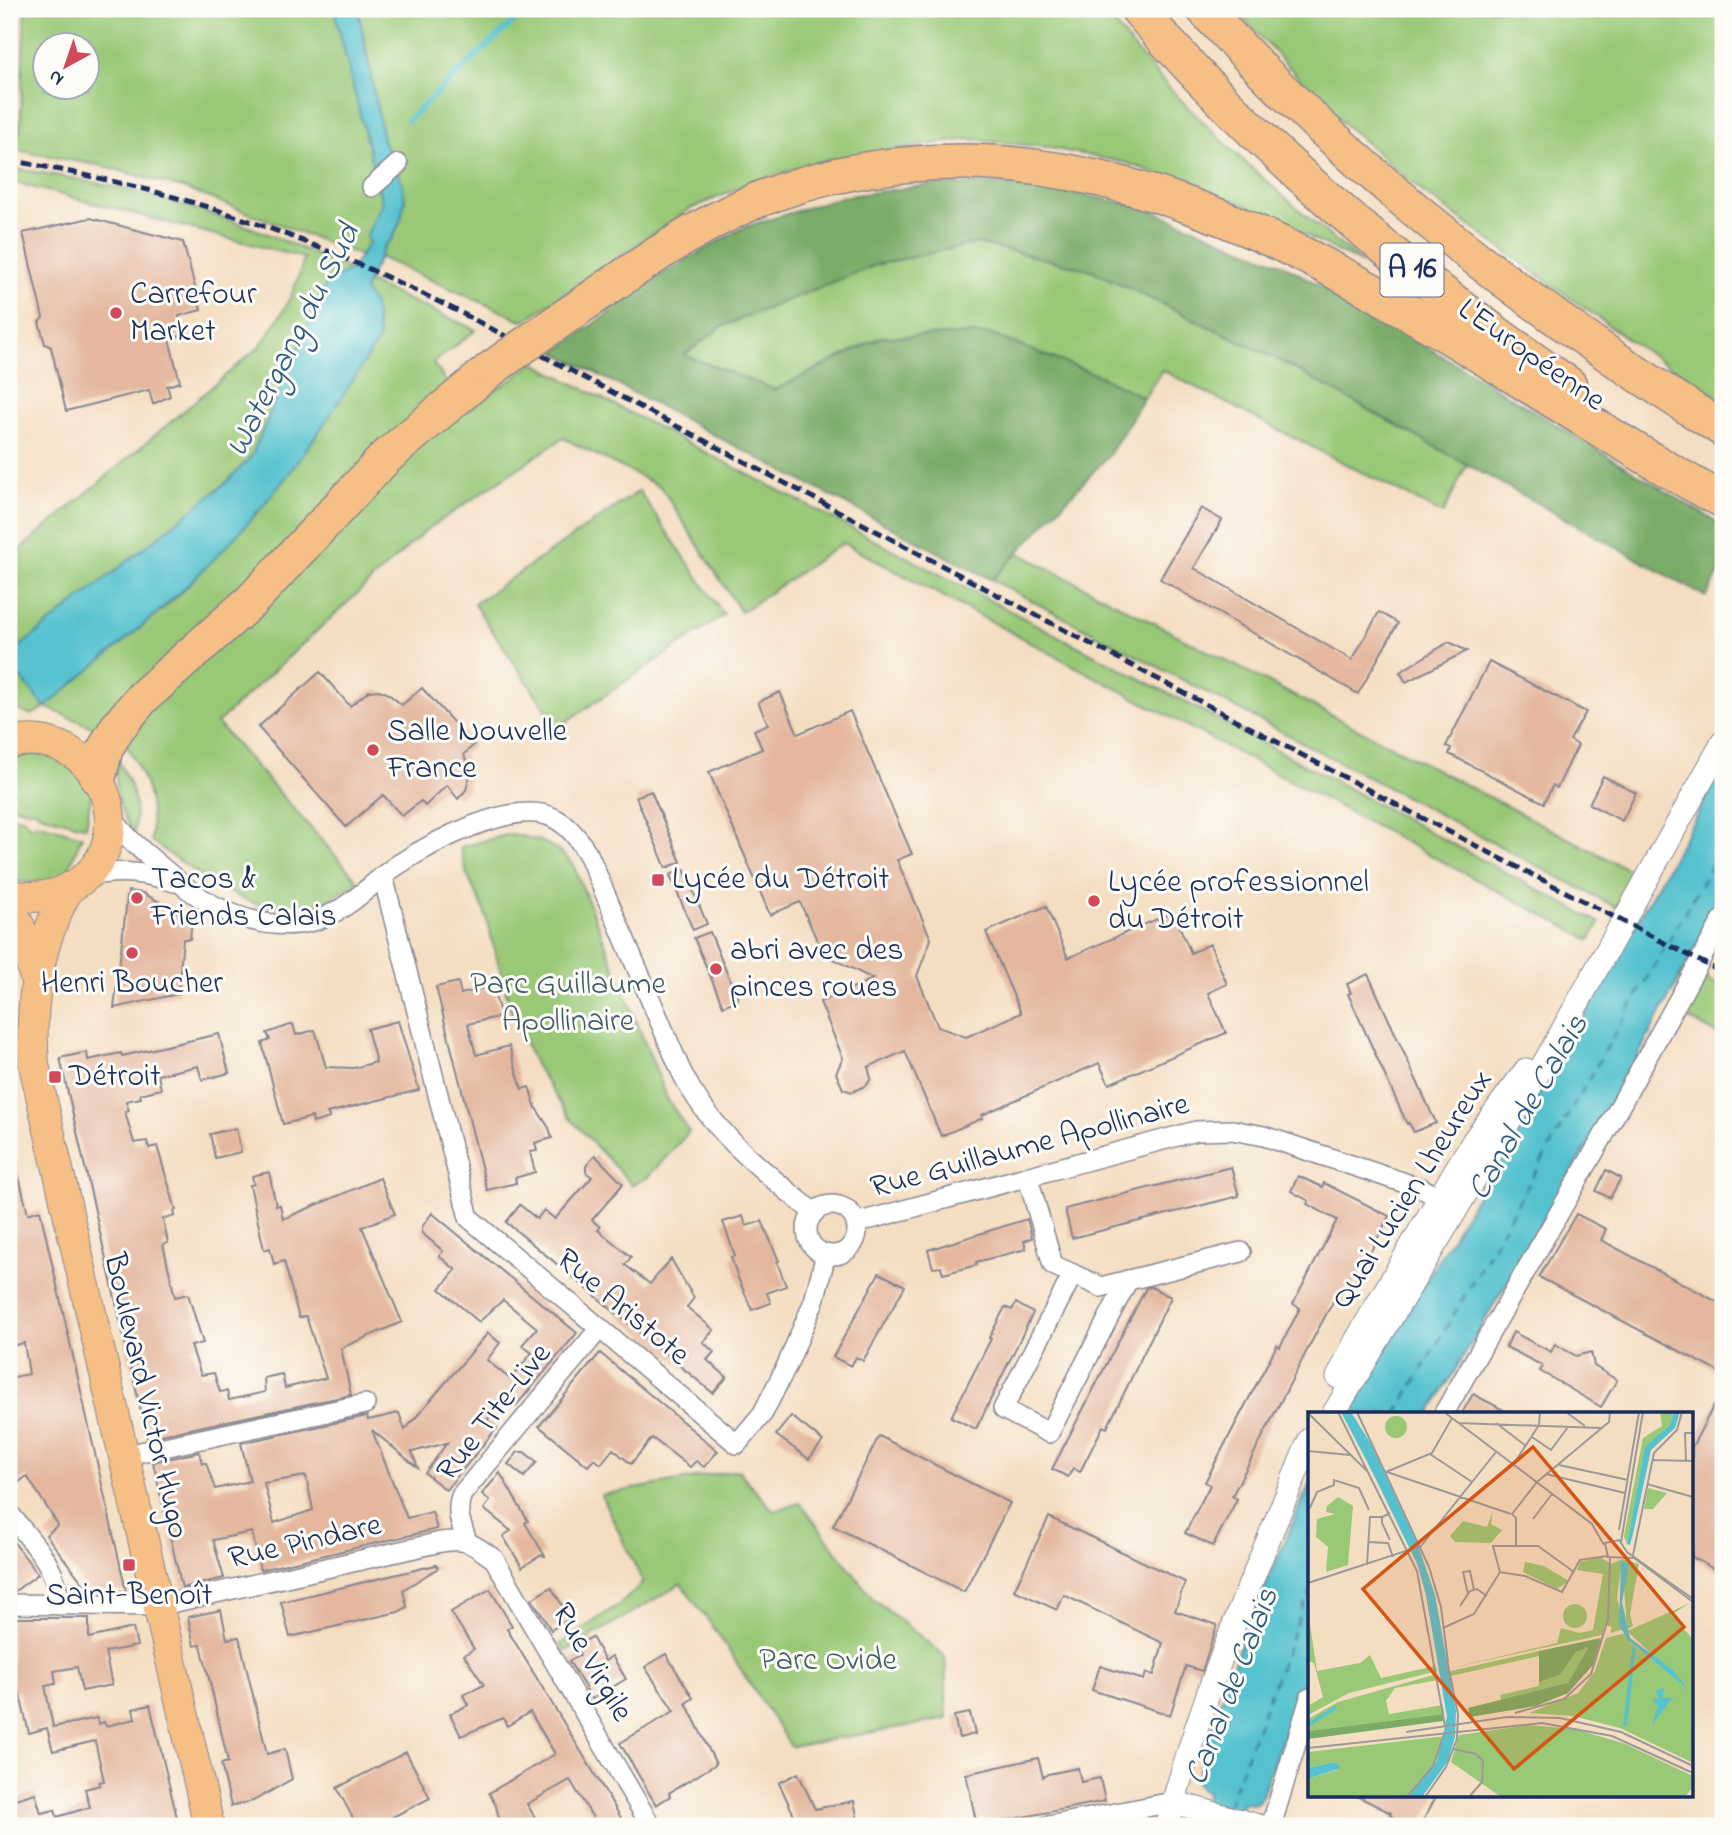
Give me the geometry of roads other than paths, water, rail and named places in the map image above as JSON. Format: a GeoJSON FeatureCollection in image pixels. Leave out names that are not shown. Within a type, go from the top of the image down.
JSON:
{"type":"FeatureCollection","features":[{"type":"Feature","properties":{"kind":"highway","name":"L'Européenne"},"geometry":{"type":"LineString","coordinates":[[1138,9],[1230,108],[1307,182],[1390,253],[1502,339],[1638,432],[1723,486]]}},
{"type":"Feature","properties":{"kind":"highway","name":"L'Européenne"},"geometry":{"type":"LineString","coordinates":[[1204,9],[1323,130],[1428,222],[1535,305],[1723,429]]}},
{"type":"Feature","properties":{"kind":"highway"},"geometry":{"type":"LineString","coordinates":[[98,778],[105,749],[117,728],[142,698],[260,592],[386,457],[491,369],[696,229],[759,200],[799,186],[869,168],[933,162],[1010,163],[1081,173],[1196,208],[1263,236],[1377,295],[1723,500]]}},
{"type":"Feature","properties":{"kind":"main road"},"geometry":{"type":"LineString","coordinates":[[15,738],[53,743],[82,759],[98,778],[107,798],[109,813]]}},
{"type":"Feature","properties":{"kind":"main road","name":"Boulevard Victor Hugo"},"geometry":{"type":"LineString","coordinates":[[109,813],[108,836],[102,852],[76,883],[49,929],[35,978],[32,1034],[40,1096],[209,1826]]}},
{"type":"Feature","properties":{"kind":"main road"},"geometry":{"type":"LineString","coordinates":[[9,894],[37,897],[76,883]]}},
{"type":"Feature","properties":{"kind":"main road","name":"Boulevard Victor Hugo"},"geometry":{"type":"LineString","coordinates":[[9,905],[20,927],[35,978]]}},
{"type":"Feature","properties":{"kind":"street"},"geometry":{"type":"LineString","coordinates":[[372,187],[398,164]]}},
{"type":"Feature","properties":{"kind":"street","name":"Quai Lucien Lheureux"},"geometry":{"type":"LineString","coordinates":[[1322,1412],[1357,1339],[1449,1203],[1596,974],[1723,741]]}},
{"type":"Feature","properties":{"kind":"street"},"geometry":{"type":"LineString","coordinates":[[109,813],[133,844],[182,885],[233,915],[260,923],[286,924],[324,917],[356,899],[383,876],[429,846],[461,831],[504,817],[528,814],[545,815],[569,828],[589,856],[681,1071],[697,1102],[732,1143],[814,1213]]}},
{"type":"Feature","properties":{"kind":"street"},"geometry":{"type":"LineString","coordinates":[[76,883],[105,873],[128,871],[154,875],[182,885]]}},
{"type":"Feature","properties":{"kind":"street","name":"Rue Aristote"},"geometry":{"type":"LineString","coordinates":[[383,876],[469,1218],[737,1444],[763,1413],[788,1363],[817,1293],[826,1254]]}},
{"type":"Feature","properties":{"kind":"street"},"geometry":{"type":"LineString","coordinates":[[1445,1412],[1605,1133],[1723,919]]}},
{"type":"Feature","properties":{"kind":"street","name":"Rue Guillaume Apollinaire"},"geometry":{"type":"LineString","coordinates":[[856,1223],[1196,1131],[1232,1130],[1264,1136],[1423,1189],[1449,1203]]}},
{"type":"Feature","properties":{"kind":"street"},"geometry":{"type":"LineString","coordinates":[[1028,1178],[1053,1265],[1101,1287],[1241,1252]]}},
{"type":"Feature","properties":{"kind":"street","name":"Quai Lucien Lheureux"},"geometry":{"type":"LineString","coordinates":[[1335,1412],[1449,1203]]}},
{"type":"Feature","properties":{"kind":"street"},"geometry":{"type":"LineString","coordinates":[[836,1206],[850,1213],[856,1223],[855,1239],[848,1249],[838,1254],[826,1254],[813,1246],[808,1235],[808,1223],[814,1213],[824,1207],[836,1206]]}},
{"type":"Feature","properties":{"kind":"street"},"geometry":{"type":"LineString","coordinates":[[1073,1274],[1003,1409],[1049,1433],[1128,1280]]}},
{"type":"Feature","properties":{"kind":"street","name":"Rue Tite-Live"},"geometry":{"type":"LineString","coordinates":[[467,1541],[458,1514],[458,1502],[462,1493],[600,1328]]}},
{"type":"Feature","properties":{"kind":"street"},"geometry":{"type":"LineString","coordinates":[[122,1457],[365,1404]]}},
{"type":"Feature","properties":{"kind":"street"},"geometry":{"type":"LineString","coordinates":[[1167,1826],[1226,1641],[1308,1444]]}},
{"type":"Feature","properties":{"kind":"street"},"geometry":{"type":"LineString","coordinates":[[1279,1514],[1308,1461]]}},
{"type":"Feature","properties":{"kind":"street"},"geometry":{"type":"LineString","coordinates":[[9,1513],[54,1572],[59,1605]]}},
{"type":"Feature","properties":{"kind":"street","name":"Rue Pindare"},"geometry":{"type":"LineString","coordinates":[[9,1604],[158,1606],[440,1542],[467,1541]]}},
{"type":"Feature","properties":{"kind":"street","name":"Rue Virgile"},"geometry":{"type":"LineString","coordinates":[[467,1541],[494,1559],[651,1826]]}},
{"type":"Feature","properties":{"kind":"street"},"geometry":{"type":"LineString","coordinates":[[1272,1826],[1277,1801],[1308,1704]]}},
{"type":"Feature","properties":{"kind":"street"},"geometry":{"type":"LineString","coordinates":[[1048,1826],[1173,1802],[1251,1825]]}},
{"type":"Feature","properties":{"kind":"water"},"geometry":{"type":"Polygon","coordinates":[[[334,9],[358,9],[383,140],[402,182],[405,201],[400,222],[392,239],[385,245],[364,290],[374,305],[379,339],[308,448],[236,536],[157,613],[45,707],[18,675],[17,649],[227,482],[251,457],[327,282],[351,270],[369,243],[366,237],[382,203],[334,9]]]}},
{"type":"Feature","properties":{"kind":"water"},"geometry":{"type":"Polygon","coordinates":[[[1723,768],[1723,896],[1617,1095],[1431,1412],[1348,1412],[1589,1008],[1723,768]]]}},
{"type":"Feature","properties":{"kind":"water","name":"Canal de Calais"},"geometry":{"type":"Polygon","coordinates":[[[1308,1488],[1308,1667],[1261,1798],[1255,1804],[1242,1803],[1235,1826],[1198,1826],[1207,1792],[1196,1784],[1203,1752],[1240,1645],[1308,1488]]]}},
{"type":"Feature","properties":{"kind":"waterway"},"geometry":{"type":"LineString","coordinates":[[408,120],[527,9]]}},
{"type":"Feature","properties":{"kind":"railway"},"geometry":{"type":"LineString","coordinates":[[9,160],[121,183],[205,206],[294,237],[414,290],[1723,973]]}},
{"type":"Feature","properties":{"kind":"place","name":"Carrefour Market"},"geometry":{"type":"Point","coordinates":[116,313]}},
{"type":"Feature","properties":{"kind":"place","name":"Salle Nouvelle France"},"geometry":{"type":"Point","coordinates":[373,750]}},
{"type":"Feature","properties":{"kind":"place","name":"Lycée du Détroit"},"geometry":{"type":"Point","coordinates":[658,880]}},
{"type":"Feature","properties":{"kind":"place","name":"Tacos & Friends Calais"},"geometry":{"type":"Point","coordinates":[137,898]}},
{"type":"Feature","properties":{"kind":"place","name":"Lycée professionnel du Détroit"},"geometry":{"type":"Point","coordinates":[1094,901]}},
{"type":"Feature","properties":{"kind":"place","name":"Henri Boucher"},"geometry":{"type":"Point","coordinates":[132,953]}},
{"type":"Feature","properties":{"kind":"place","name":"abri avec des pinces roues"},"geometry":{"type":"Point","coordinates":[716,969]}},
{"type":"Feature","properties":{"kind":"place","name":"Détroit"},"geometry":{"type":"Point","coordinates":[55,1077]}},
{"type":"Feature","properties":{"kind":"place","name":"Saint-Benoît"},"geometry":{"type":"Point","coordinates":[129,1565]}},
{"type":"Feature","properties":{"kind":"water label","name":"Watergang du Sud"},"geometry":{"type":"Point","coordinates":[294,341]}},
{"type":"Feature","properties":{"kind":"park label","name":"Parc Guillaume Apollinaire"},"geometry":{"type":"Point","coordinates":[568,1004]}},
{"type":"Feature","properties":{"kind":"park label","name":"Parc Ovide"},"geometry":{"type":"Point","coordinates":[828,1661]}}]}
